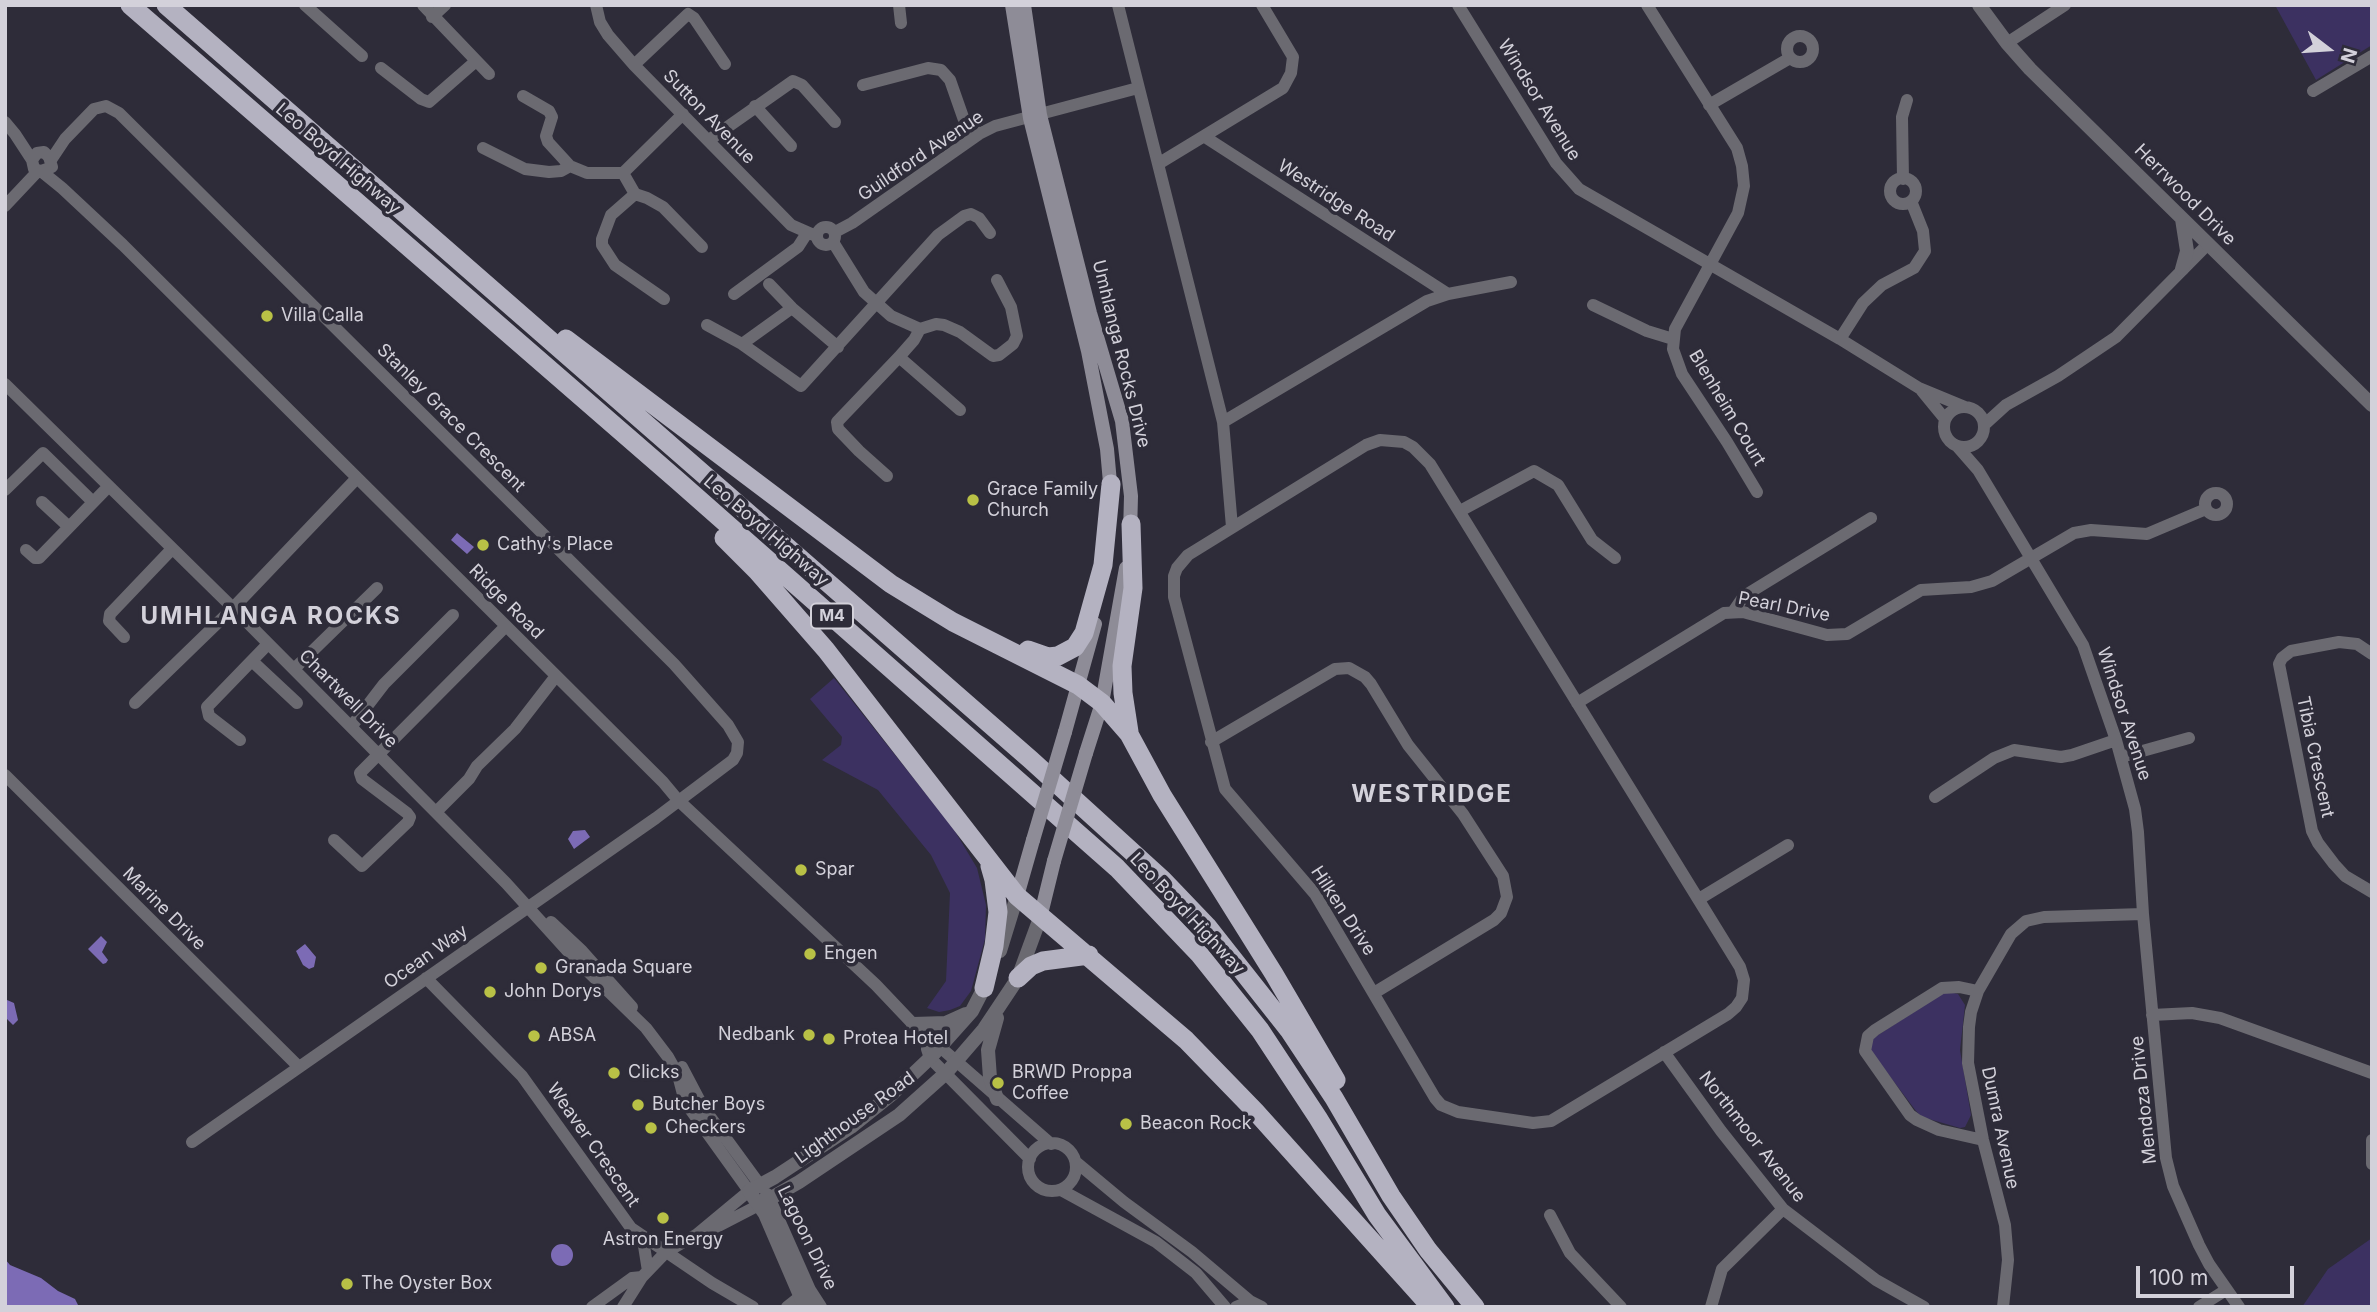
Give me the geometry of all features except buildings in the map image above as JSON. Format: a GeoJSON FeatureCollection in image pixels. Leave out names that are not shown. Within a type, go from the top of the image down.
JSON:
{"type":"FeatureCollection","features":[{"type":"Feature","properties":{"kind":"highway","name":"Leo Boyd Highway"},"geometry":{"type":"LineString","coordinates":[[130,5],[1117,868],[1200,955],[1259,1030],[1306,1099],[1377,1215],[1446,1307]]}},
{"type":"Feature","properties":{"kind":"highway","name":"Leo Boyd Highway"},"geometry":{"type":"LineString","coordinates":[[166,5],[1041,768],[1163,880],[1207,926],[1289,1030],[1334,1098],[1391,1196],[1428,1250],[1475,1307]]}},
{"type":"Feature","properties":{"kind":"highway"},"geometry":{"type":"LineString","coordinates":[[438,243],[891,584],[953,622],[1078,685],[1102,703],[1129,734],[1162,795],[1287,996],[1405,1201],[1482,1307]]}},
{"type":"Feature","properties":{"kind":"highway"},"geometry":{"type":"LineString","coordinates":[[514,341],[757,570],[859,691],[1017,896],[1186,1040],[1255,1111],[1431,1307]]}},
{"type":"Feature","properties":{"kind":"highway"},"geometry":{"type":"LineString","coordinates":[[891,584],[1037,654],[1052,657],[1064,654],[1080,640],[1092,607],[1105,553],[1111,484]]}},
{"type":"Feature","properties":{"kind":"highway"},"geometry":{"type":"LineString","coordinates":[[1129,734],[1122,673],[1133,588],[1131,524]]}},
{"type":"Feature","properties":{"kind":"highway"},"geometry":{"type":"LineString","coordinates":[[984,988],[994,946],[998,912],[994,880],[987,858]]}},
{"type":"Feature","properties":{"kind":"highway"},"geometry":{"type":"LineString","coordinates":[[1018,978],[1031,966],[1043,961],[1089,955]]}},
{"type":"Feature","properties":{"kind":"main road","name":"Umhlanga Rocks Drive"},"geometry":{"type":"LineString","coordinates":[[1012,5],[1107,449],[1112,529],[1107,574],[1017,896]]}},
{"type":"Feature","properties":{"kind":"main road","name":"Umhlanga Rocks Drive"},"geometry":{"type":"LineString","coordinates":[[1024,5],[1035,116],[1122,421],[1129,468],[1131,524],[1120,607],[1102,703],[1040,918]]}},
{"type":"Feature","properties":{"kind":"street"},"geometry":{"type":"LineString","coordinates":[[423,5],[489,74]]}},
{"type":"Feature","properties":{"kind":"street"},"geometry":{"type":"LineString","coordinates":[[432,17],[445,5]]}},
{"type":"Feature","properties":{"kind":"street","name":"Sutton Avenue"},"geometry":{"type":"LineString","coordinates":[[596,5],[600,22],[608,35],[634,65],[791,225],[812,234],[821,244],[826,245],[834,237]]}},
{"type":"Feature","properties":{"kind":"street"},"geometry":{"type":"LineString","coordinates":[[899,5],[901,23]]}},
{"type":"Feature","properties":{"kind":"street"},"geometry":{"type":"LineString","coordinates":[[1118,5],[1223,422],[1233,527]]}},
{"type":"Feature","properties":{"kind":"street"},"geometry":{"type":"LineString","coordinates":[[1158,164],[1280,91],[1290,77],[1293,57],[1262,5]]}},
{"type":"Feature","properties":{"kind":"street","name":"Windsor Avenue"},"geometry":{"type":"LineString","coordinates":[[1458,5],[1567,178],[1579,189],[1840,339],[1919,388],[1969,408]]}},
{"type":"Feature","properties":{"kind":"street"},"geometry":{"type":"LineString","coordinates":[[1647,5],[1737,148],[1742,166],[1744,186],[1738,213],[1710,266]]}},
{"type":"Feature","properties":{"kind":"street","name":"Herrwood Drive"},"geometry":{"type":"LineString","coordinates":[[1979,5],[2030,69],[2372,405]]}},
{"type":"Feature","properties":{"kind":"street"},"geometry":{"type":"LineString","coordinates":[[2007,43],[2065,5]]}},
{"type":"Feature","properties":{"kind":"street"},"geometry":{"type":"LineString","coordinates":[[311,7],[362,56]]}},
{"type":"Feature","properties":{"kind":"street"},"geometry":{"type":"LineString","coordinates":[[634,65],[688,14],[694,18],[725,64]]}},
{"type":"Feature","properties":{"kind":"street"},"geometry":{"type":"LineString","coordinates":[[2313,91],[2372,56]]}},
{"type":"Feature","properties":{"kind":"street"},"geometry":{"type":"LineString","coordinates":[[1709,105],[1790,58]]}},
{"type":"Feature","properties":{"kind":"street"},"geometry":{"type":"LineString","coordinates":[[381,68],[421,99],[429,102],[476,61]]}},
{"type":"Feature","properties":{"kind":"street"},"geometry":{"type":"LineString","coordinates":[[863,85],[928,68],[941,70],[950,80],[964,120],[979,134]]}},
{"type":"Feature","properties":{"kind":"street"},"geometry":{"type":"LineString","coordinates":[[709,140],[791,81],[802,85],[835,122]]}},
{"type":"Feature","properties":{"kind":"street"},"geometry":{"type":"LineString","coordinates":[[1035,116],[1138,88]]}},
{"type":"Feature","properties":{"kind":"street"},"geometry":{"type":"LineString","coordinates":[[523,96],[551,114],[546,140],[570,166],[587,173],[624,173],[682,114]]}},
{"type":"Feature","properties":{"kind":"street"},"geometry":{"type":"LineString","coordinates":[[1903,178],[1902,117],[1907,100]]}},
{"type":"Feature","properties":{"kind":"street","name":"Stanley Grace Crescent"},"geometry":{"type":"LineString","coordinates":[[5,206],[41,162],[94,109],[106,106],[120,113],[683,674],[728,725],[736,736],[739,747],[733,760],[678,800]]}},
{"type":"Feature","properties":{"kind":"street"},"geometry":{"type":"LineString","coordinates":[[754,106],[791,146]]}},
{"type":"Feature","properties":{"kind":"street","name":"Guildford Avenue"},"geometry":{"type":"LineString","coordinates":[[834,237],[979,134],[995,126],[1035,116]]}},
{"type":"Feature","properties":{"kind":"street","name":"Ridge Road"},"geometry":{"type":"LineString","coordinates":[[5,122],[62,188],[123,245],[663,782],[678,800],[876,985],[913,1024],[935,1053]]}},
{"type":"Feature","properties":{"kind":"street","name":"Westridge Road"},"geometry":{"type":"LineString","coordinates":[[1205,137],[1448,294]]}},
{"type":"Feature","properties":{"kind":"street"},"geometry":{"type":"LineString","coordinates":[[483,148],[524,169],[550,172],[561,171],[570,166]]}},
{"type":"Feature","properties":{"kind":"street"},"geometry":{"type":"LineString","coordinates":[[624,173],[635,194],[663,207],[702,247]]}},
{"type":"Feature","properties":{"kind":"street"},"geometry":{"type":"LineString","coordinates":[[1840,339],[1863,303],[1882,285],[1914,268],[1925,251],[1923,231],[1911,201],[1916,189],[1912,181],[1903,178],[1895,181],[1890,194],[1899,204],[1911,201]]}},
{"type":"Feature","properties":{"kind":"street"},"geometry":{"type":"LineString","coordinates":[[635,194],[611,215],[602,245],[615,265],[664,299]]}},
{"type":"Feature","properties":{"kind":"street"},"geometry":{"type":"LineString","coordinates":[[707,325],[742,344],[801,386],[938,236],[964,216],[976,215],[990,233]]}},
{"type":"Feature","properties":{"kind":"street"},"geometry":{"type":"LineString","coordinates":[[2181,218],[2187,251],[2182,269]]}},
{"type":"Feature","properties":{"kind":"street"},"geometry":{"type":"LineString","coordinates":[[734,294],[812,234]]}},
{"type":"Feature","properties":{"kind":"street"},"geometry":{"type":"LineString","coordinates":[[834,237],[858,285],[901,322],[920,329],[944,325],[960,332],[993,356],[999,355],[1016,341],[1017,336],[1011,307],[997,281]]}},
{"type":"Feature","properties":{"kind":"street"},"geometry":{"type":"LineString","coordinates":[[2006,405],[1954,409],[1945,419],[1947,438],[1957,446],[1976,443],[1981,438],[1984,425],[2006,405],[2058,376],[2116,337],[2208,244]]}},
{"type":"Feature","properties":{"kind":"street","name":"Blenheim Court"},"geometry":{"type":"LineString","coordinates":[[1710,266],[1675,329],[1673,349],[1682,374],[1757,492]]}},
{"type":"Feature","properties":{"kind":"street"},"geometry":{"type":"LineString","coordinates":[[1223,422],[1427,301],[1448,294],[1511,282]]}},
{"type":"Feature","properties":{"kind":"street"},"geometry":{"type":"LineString","coordinates":[[769,284],[792,308],[838,347]]}},
{"type":"Feature","properties":{"kind":"street"},"geometry":{"type":"LineString","coordinates":[[1593,305],[1647,331],[1673,339]]}},
{"type":"Feature","properties":{"kind":"street"},"geometry":{"type":"LineString","coordinates":[[742,344],[792,308]]}},
{"type":"Feature","properties":{"kind":"street"},"geometry":{"type":"LineString","coordinates":[[887,476],[859,451],[836,424],[899,357],[920,329]]}},
{"type":"Feature","properties":{"kind":"street"},"geometry":{"type":"LineString","coordinates":[[899,357],[960,410]]}},
{"type":"Feature","properties":{"kind":"street","name":"Chartwell Drive"},"geometry":{"type":"LineString","coordinates":[[5,384],[233,608],[515,893],[582,951],[639,1016],[658,1031],[754,1188]]}},
{"type":"Feature","properties":{"kind":"street","name":"Windsor Avenue"},"geometry":{"type":"LineString","coordinates":[[1919,388],[1945,419]]}},
{"type":"Feature","properties":{"kind":"street"},"geometry":{"type":"LineString","coordinates":[[1969,408],[1979,413],[1984,425]]}},
{"type":"Feature","properties":{"kind":"street","name":"Hilken Drive"},"geometry":{"type":"LineString","coordinates":[[1380,440],[1404,442],[1421,454],[1460,511],[1740,967],[1745,990],[1736,1007],[1551,1121],[1533,1123],[1458,1112],[1441,1105],[1435,1098],[1315,894],[1229,795],[1221,780],[1172,585],[1182,560],[1366,445],[1380,440]]}},
{"type":"Feature","properties":{"kind":"street","name":"Windsor Avenue"},"geometry":{"type":"LineString","coordinates":[[1976,443],[1978,470]]}},
{"type":"Feature","properties":{"kind":"street","name":"Windsor Avenue"},"geometry":{"type":"LineString","coordinates":[[1957,446],[1978,470],[2083,645],[2116,740],[2135,809],[2143,914]]}},
{"type":"Feature","properties":{"kind":"street"},"geometry":{"type":"LineString","coordinates":[[5,490],[43,453],[93,502]]}},
{"type":"Feature","properties":{"kind":"street"},"geometry":{"type":"LineString","coordinates":[[1460,511],[1534,471],[1558,485],[1592,540],[1615,558]]}},
{"type":"Feature","properties":{"kind":"street"},"geometry":{"type":"LineString","coordinates":[[135,703],[233,608],[357,478]]}},
{"type":"Feature","properties":{"kind":"street"},"geometry":{"type":"LineString","coordinates":[[26,550],[39,558],[109,486]]}},
{"type":"Feature","properties":{"kind":"street"},"geometry":{"type":"LineString","coordinates":[[42,502],[69,527]]}},
{"type":"Feature","properties":{"kind":"street","name":"Pearl Drive"},"geometry":{"type":"LineString","coordinates":[[1577,703],[1714,618],[1733,612],[1743,612],[1817,633],[1847,634],[1921,590],[1981,585],[2074,533],[2083,530],[2147,534],[2206,509]]}},
{"type":"Feature","properties":{"kind":"street"},"geometry":{"type":"LineString","coordinates":[[1733,612],[1744,596],[1871,518]]}},
{"type":"Feature","properties":{"kind":"street"},"geometry":{"type":"LineString","coordinates":[[124,636],[109,621],[110,614],[172,549]]}},
{"type":"Feature","properties":{"kind":"street"},"geometry":{"type":"LineString","coordinates":[[294,669],[377,588]]}},
{"type":"Feature","properties":{"kind":"street"},"geometry":{"type":"LineString","coordinates":[[351,727],[384,684],[453,615]]}},
{"type":"Feature","properties":{"kind":"street"},"geometry":{"type":"LineString","coordinates":[[334,840],[362,866],[408,822],[410,817],[407,813],[360,777],[360,773],[506,626]]}},
{"type":"Feature","properties":{"kind":"street","name":"Tibia Crescent"},"geometry":{"type":"LineString","coordinates":[[2372,654],[2357,644],[2339,642],[2291,651],[2282,658],[2280,673],[2312,831],[2334,864],[2352,881],[2372,892]]}},
{"type":"Feature","properties":{"kind":"street"},"geometry":{"type":"LineString","coordinates":[[240,740],[209,716],[207,707],[268,644]]}},
{"type":"Feature","properties":{"kind":"street"},"geometry":{"type":"LineString","coordinates":[[252,660],[297,703]]}},
{"type":"Feature","properties":{"kind":"street"},"geometry":{"type":"LineString","coordinates":[[1211,742],[1335,669],[1349,668],[1365,677],[1371,684],[1408,744],[1463,814],[1507,887],[1507,897],[1501,913],[1494,920],[1374,993]]}},
{"type":"Feature","properties":{"kind":"street"},"geometry":{"type":"LineString","coordinates":[[436,813],[469,779],[477,766],[516,729],[556,676]]}},
{"type":"Feature","properties":{"kind":"street"},"geometry":{"type":"LineString","coordinates":[[2120,757],[2189,738]]}},
{"type":"Feature","properties":{"kind":"street"},"geometry":{"type":"LineString","coordinates":[[1935,797],[1994,758],[2014,751],[2061,757],[2116,740]]}},
{"type":"Feature","properties":{"kind":"street","name":"Marine Drive"},"geometry":{"type":"LineString","coordinates":[[5,775],[299,1068]]}},
{"type":"Feature","properties":{"kind":"street","name":"Ocean Way"},"geometry":{"type":"LineString","coordinates":[[192,1142],[635,834],[678,800]]}},
{"type":"Feature","properties":{"kind":"street"},"geometry":{"type":"LineString","coordinates":[[1699,899],[1788,845]]}},
{"type":"Feature","properties":{"kind":"street","name":"Lighthouse Road"},"geometry":{"type":"LineString","coordinates":[[645,1274],[666,1252],[696,1235],[754,1188],[850,1127],[892,1094],[935,1053],[972,1011],[1003,941],[1017,896]]}},
{"type":"Feature","properties":{"kind":"street","name":"Dumra Avenue"},"geometry":{"type":"LineString","coordinates":[[2003,1307],[2008,1270],[2005,1225],[1983,1140],[1972,1088],[1967,1046],[1971,1012],[1978,990],[2011,934],[2026,921],[2044,917],[2143,914]]}},
{"type":"Feature","properties":{"kind":"street","name":"Mendoza Drive"},"geometry":{"type":"LineString","coordinates":[[2143,914],[2165,1158],[2183,1211],[2208,1264],[2239,1307]]}},
{"type":"Feature","properties":{"kind":"street","name":"Lighthouse Road"},"geometry":{"type":"LineString","coordinates":[[696,1235],[706,1234],[799,1182],[899,1115],[946,1073],[957,1062],[1018,978],[1040,918]]}},
{"type":"Feature","properties":{"kind":"street","name":"Weaver Crescent"},"geometry":{"type":"LineString","coordinates":[[426,978],[522,1076],[624,1220],[639,1234],[753,1307]]}},
{"type":"Feature","properties":{"kind":"street"},"geometry":{"type":"LineString","coordinates":[[1978,990],[1942,988],[1875,1030],[1868,1036],[1865,1051],[1910,1115],[1939,1130],[1983,1140]]}},
{"type":"Feature","properties":{"kind":"street"},"geometry":{"type":"LineString","coordinates":[[997,1099],[990,1078],[988,1050],[1003,1000]]}},
{"type":"Feature","properties":{"kind":"street"},"geometry":{"type":"LineString","coordinates":[[913,1024],[946,1023],[972,1011]]}},
{"type":"Feature","properties":{"kind":"street"},"geometry":{"type":"LineString","coordinates":[[2152,1015],[2192,1013],[2220,1018],[2372,1073]]}},
{"type":"Feature","properties":{"kind":"street","name":"Northmoor Avenue"},"geometry":{"type":"LineString","coordinates":[[1664,1052],[1721,1131],[1783,1209],[1876,1280],[1924,1307]]}},
{"type":"Feature","properties":{"kind":"street"},"geometry":{"type":"LineString","coordinates":[[935,1053],[957,1062],[1051,1143],[1064,1146],[1076,1162],[1124,1202],[1192,1252],[1250,1301],[1262,1307]]}},
{"type":"Feature","properties":{"kind":"street"},"geometry":{"type":"LineString","coordinates":[[935,1053],[946,1073],[1030,1159]]}},
{"type":"Feature","properties":{"kind":"street"},"geometry":{"type":"LineString","coordinates":[[2372,1140],[2372,1164]]}},
{"type":"Feature","properties":{"kind":"street"},"geometry":{"type":"LineString","coordinates":[[1051,1143],[1038,1148],[1030,1159],[1029,1173],[1036,1185],[1048,1191],[1061,1190],[1072,1182],[1076,1162]]}},
{"type":"Feature","properties":{"kind":"street"},"geometry":{"type":"LineString","coordinates":[[784,1230],[784,1209],[790,1193],[799,1182]]}},
{"type":"Feature","properties":{"kind":"street","name":"Lagoon Drive"},"geometry":{"type":"LineString","coordinates":[[754,1188],[784,1230],[805,1298]]}},
{"type":"Feature","properties":{"kind":"street"},"geometry":{"type":"LineString","coordinates":[[1061,1190],[1156,1242],[1196,1273],[1225,1307]]}},
{"type":"Feature","properties":{"kind":"street","name":"Lagoon Drive"},"geometry":{"type":"LineString","coordinates":[[765,1202],[805,1298],[820,1307]]}},
{"type":"Feature","properties":{"kind":"street"},"geometry":{"type":"LineString","coordinates":[[1711,1307],[1722,1269],[1783,1209]]}},
{"type":"Feature","properties":{"kind":"street"},"geometry":{"type":"LineString","coordinates":[[1550,1215],[1570,1253],[1621,1307]]}},
{"type":"Feature","properties":{"kind":"street"},"geometry":{"type":"LineString","coordinates":[[623,1307],[645,1274],[644,1246],[639,1234]]}},
{"type":"Feature","properties":{"kind":"street"},"geometry":{"type":"LineString","coordinates":[[592,1307],[632,1279],[645,1274]]}},
{"type":"Feature","properties":{"kind":"street"},"geometry":{"type":"LineString","coordinates":[[2199,1307],[2225,1290]]}},
{"type":"Feature","properties":{"kind":"street"},"geometry":{"type":"LineString","coordinates":[[787,1307],[805,1298]]}},
{"type":"Feature","properties":{"kind":"street"},"geometry":{"type":"LineString","coordinates":[[1236,1307],[1250,1301]]}},
{"type":"Feature","properties":{"kind":"shaded area"},"geometry":{"type":"Polygon","coordinates":[[[2275,5],[2372,5],[2372,45],[2316,80],[2275,5]]]}},
{"type":"Feature","properties":{"kind":"shaded area"},"geometry":{"type":"Polygon","coordinates":[[[457,533],[474,547],[467,554],[451,540],[457,533]]]}},
{"type":"Feature","properties":{"kind":"shaded area"},"geometry":{"type":"Polygon","coordinates":[[[834,678],[953,828],[977,868],[986,905],[985,939],[971,991],[960,1006],[950,1010],[939,1012],[927,1008],[946,981],[950,893],[931,855],[878,790],[822,760],[841,745],[842,737],[810,699],[834,678]]]}},
{"type":"Feature","properties":{"kind":"shaded area"},"geometry":{"type":"Polygon","coordinates":[[[585,830],[590,837],[574,849],[568,839],[573,831],[585,830]]]}},
{"type":"Feature","properties":{"kind":"shaded area"},"geometry":{"type":"Polygon","coordinates":[[[101,936],[107,942],[102,952],[108,960],[103,964],[88,949],[101,936]]]}},
{"type":"Feature","properties":{"kind":"shaded area"},"geometry":{"type":"Polygon","coordinates":[[[305,944],[316,957],[314,967],[309,969],[303,965],[296,951],[305,944]]]}},
{"type":"Feature","properties":{"kind":"shaded area"},"geometry":{"type":"Polygon","coordinates":[[[1941,994],[1958,994],[1965,1005],[1960,1050],[1971,1115],[1965,1127],[1960,1128],[1922,1117],[1870,1050],[1872,1039],[1941,994]]]}},
{"type":"Feature","properties":{"kind":"shaded area"},"geometry":{"type":"Polygon","coordinates":[[[7,1000],[14,1003],[18,1020],[13,1025],[5,1017],[7,1000]]]}},
{"type":"Feature","properties":{"kind":"shaded area"},"geometry":{"type":"Polygon","coordinates":[[[2372,1238],[2372,1307],[2302,1307],[2328,1269],[2372,1238]]]}},
{"type":"Feature","properties":{"kind":"shaded area"},"geometry":{"type":"Polygon","coordinates":[[[562,1244],[570,1247],[573,1255],[570,1263],[562,1266],[554,1263],[551,1255],[554,1247],[562,1244]]]}},
{"type":"Feature","properties":{"kind":"shaded area"},"geometry":{"type":"Polygon","coordinates":[[[5,1259],[10,1265],[41,1278],[58,1291],[75,1299],[79,1307],[5,1307],[5,1259]]]}},
{"type":"Feature","properties":{"kind":"place","name":"Villa Calla"},"geometry":{"type":"Point","coordinates":[267,316]}},
{"type":"Feature","properties":{"kind":"place","name":"Grace Family Church"},"geometry":{"type":"Point","coordinates":[973,500]}},
{"type":"Feature","properties":{"kind":"place","name":"Cathy's Place"},"geometry":{"type":"Point","coordinates":[483,545]}},
{"type":"Feature","properties":{"kind":"place","name":"Spar"},"geometry":{"type":"Point","coordinates":[801,870]}},
{"type":"Feature","properties":{"kind":"place","name":"Engen"},"geometry":{"type":"Point","coordinates":[810,954]}},
{"type":"Feature","properties":{"kind":"place","name":"Granada Square"},"geometry":{"type":"Point","coordinates":[541,968]}},
{"type":"Feature","properties":{"kind":"place","name":"John Dorys"},"geometry":{"type":"Point","coordinates":[490,992]}},
{"type":"Feature","properties":{"kind":"place","name":"Nedbank"},"geometry":{"type":"Point","coordinates":[809,1035]}},
{"type":"Feature","properties":{"kind":"place","name":"ABSA"},"geometry":{"type":"Point","coordinates":[534,1036]}},
{"type":"Feature","properties":{"kind":"place","name":"Protea Hotel"},"geometry":{"type":"Point","coordinates":[829,1039]}},
{"type":"Feature","properties":{"kind":"place","name":"Clicks"},"geometry":{"type":"Point","coordinates":[614,1073]}},
{"type":"Feature","properties":{"kind":"place","name":"BRWD Proppa Coffee"},"geometry":{"type":"Point","coordinates":[998,1083]}},
{"type":"Feature","properties":{"kind":"place","name":"Butcher Boys"},"geometry":{"type":"Point","coordinates":[638,1105]}},
{"type":"Feature","properties":{"kind":"place","name":"Beacon Rock"},"geometry":{"type":"Point","coordinates":[1126,1124]}},
{"type":"Feature","properties":{"kind":"place","name":"Checkers"},"geometry":{"type":"Point","coordinates":[651,1128]}},
{"type":"Feature","properties":{"kind":"place","name":"Astron Energy"},"geometry":{"type":"Point","coordinates":[663,1218]}},
{"type":"Feature","properties":{"kind":"place","name":"The Oyster Box"},"geometry":{"type":"Point","coordinates":[347,1284]}},
{"type":"Feature","properties":{"kind":"district","name":"UMHLANGA ROCKS"},"geometry":{"type":"Point","coordinates":[271,617]}},
{"type":"Feature","properties":{"kind":"district","name":"WESTRIDGE"},"geometry":{"type":"Point","coordinates":[1432,795]}}]}
